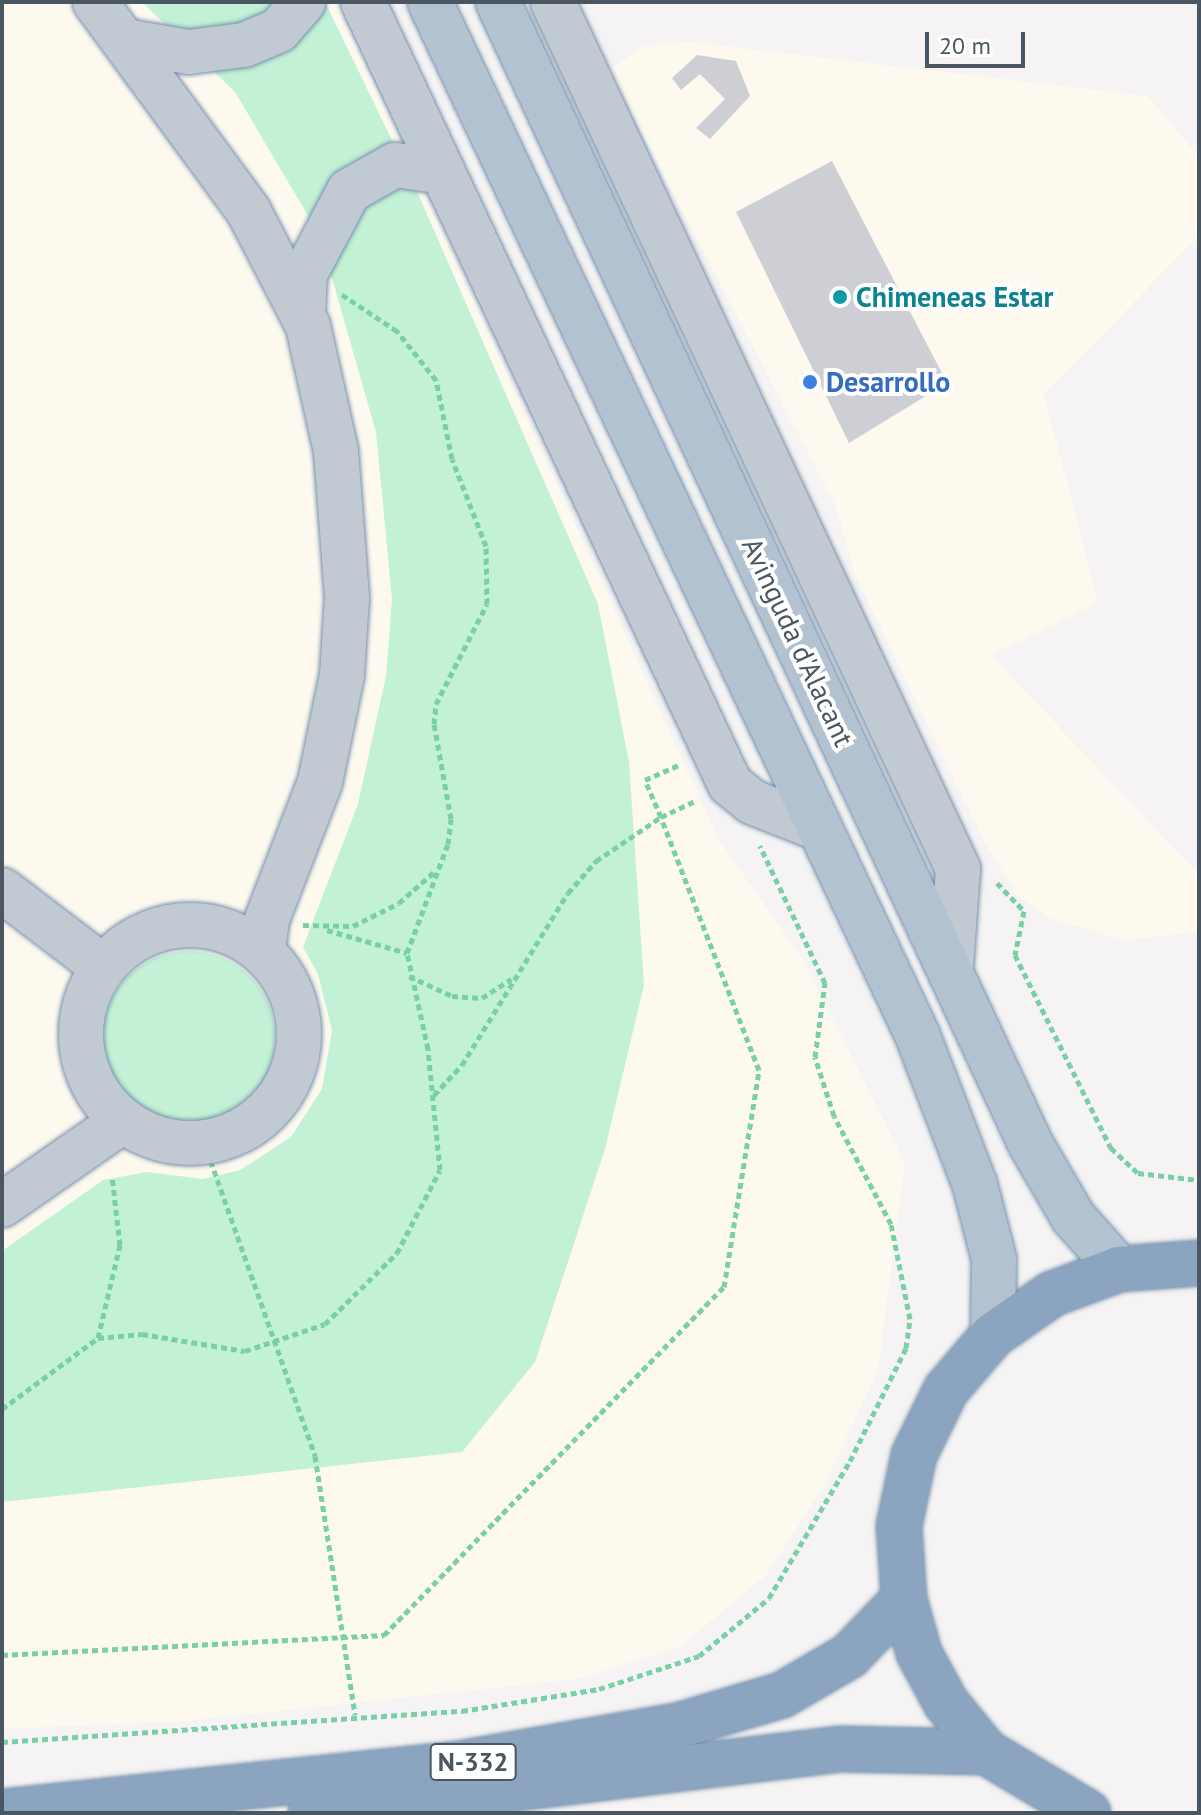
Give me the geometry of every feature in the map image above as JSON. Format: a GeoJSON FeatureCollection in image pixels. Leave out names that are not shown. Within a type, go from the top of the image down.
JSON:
{"type":"FeatureCollection","features":[{"type":"Feature","properties":{"kind":"highway"},"geometry":{"type":"LineString","coordinates":[[1088,1813],[986,1752],[939,1690],[904,1599],[899,1526],[914,1455],[946,1390],[993,1335],[1052,1294],[1119,1269],[1199,1263]]}},
{"type":"Feature","properties":{"kind":"highway","name":"N-332"},"geometry":{"type":"LineString","coordinates":[[2,1812],[465,1763],[677,1726],[782,1695],[849,1656],[904,1599]]}},
{"type":"Feature","properties":{"kind":"highway","name":"N-332"},"geometry":{"type":"LineString","coordinates":[[311,1813],[841,1749],[986,1752]]}},
{"type":"Feature","properties":{"kind":"main road"},"geometry":{"type":"LineString","coordinates":[[430,2],[917,1034],[975,1185],[994,1259],[993,1335]]}},
{"type":"Feature","properties":{"kind":"main road","name":"Avinguda d'Alacant"},"geometry":{"type":"LineString","coordinates":[[498,2],[1053,1186],[1119,1269]]}},
{"type":"Feature","properties":{"kind":"street"},"geometry":{"type":"LineString","coordinates":[[2,1205],[111,1129],[204,1142],[243,1130],[268,1111],[298,1056],[292,994],[265,935],[327,754],[347,599],[336,451],[304,295],[233,187],[95,2]]}},
{"type":"Feature","properties":{"kind":"street"},"geometry":{"type":"LineString","coordinates":[[125,41],[189,52],[244,45],[279,30],[303,2]]}},
{"type":"Feature","properties":{"kind":"street"},"geometry":{"type":"LineString","coordinates":[[363,2],[437,171],[730,784],[752,802],[818,828]]}},
{"type":"Feature","properties":{"kind":"street","name":"Avinguda d'Alacant"},"geometry":{"type":"LineString","coordinates":[[553,2],[958,869],[951,966]]}},
{"type":"Feature","properties":{"kind":"street"},"geometry":{"type":"LineString","coordinates":[[304,295],[349,191],[395,165],[437,171]]}},
{"type":"Feature","properties":{"kind":"street"},"geometry":{"type":"LineString","coordinates":[[2,890],[103,967]]}},
{"type":"Feature","properties":{"kind":"street"},"geometry":{"type":"LineString","coordinates":[[111,1129],[95,1086],[81,1032],[103,967],[156,930],[189,925],[265,935]]}},
{"type":"Feature","properties":{"kind":"path"},"geometry":{"type":"LineString","coordinates":[[2,1409],[98,1338],[142,1334],[219,1351],[277,1343],[352,1303],[427,1205],[440,1170],[434,1095],[407,953],[439,868],[451,819],[433,744],[436,704],[484,613],[486,546],[452,459],[436,380],[376,314],[304,295]]}},
{"type":"Feature","properties":{"kind":"path"},"geometry":{"type":"LineString","coordinates":[[434,1095],[462,1065],[515,976],[596,861],[661,817],[730,784]]}},
{"type":"Feature","properties":{"kind":"path"},"geometry":{"type":"LineString","coordinates":[[2,1655],[344,1641],[384,1635],[724,1287],[759,1070],[661,817]]}},
{"type":"Feature","properties":{"kind":"path"},"geometry":{"type":"LineString","coordinates":[[2,1742],[355,1715],[462,1711],[599,1689],[669,1672],[726,1638],[785,1576],[906,1348],[910,1319],[891,1224],[834,1116],[815,1057],[825,983],[757,839]]}},
{"type":"Feature","properties":{"kind":"path"},"geometry":{"type":"LineString","coordinates":[[265,935],[353,926],[399,903],[439,868]]}},
{"type":"Feature","properties":{"kind":"path"},"geometry":{"type":"LineString","coordinates":[[1020,927],[1015,955],[1111,1148],[1138,1173],[1199,1180]]}},
{"type":"Feature","properties":{"kind":"path"},"geometry":{"type":"LineString","coordinates":[[323,929],[407,953]]}},
{"type":"Feature","properties":{"kind":"path"},"geometry":{"type":"LineString","coordinates":[[409,976],[452,996],[482,998],[515,976]]}},
{"type":"Feature","properties":{"kind":"path"},"geometry":{"type":"LineString","coordinates":[[98,1338],[116,1275],[121,1222],[111,1129]]}},
{"type":"Feature","properties":{"kind":"path"},"geometry":{"type":"LineString","coordinates":[[204,1142],[277,1343],[317,1465],[355,1715]]}},
{"type":"Feature","properties":{"kind":"shaded area"},"geometry":{"type":"Polygon","coordinates":[[[2,2],[337,2],[719,840],[802,958],[905,1163],[878,1370],[825,1484],[767,1574],[681,1646],[578,1679],[186,1721],[2,1729],[2,2]]]}},
{"type":"Feature","properties":{"kind":"shaded area"},"geometry":{"type":"Polygon","coordinates":[[[689,42],[1148,96],[1199,157],[1199,236],[1044,394],[1098,603],[991,655],[1199,875],[1199,932],[1124,940],[1051,919],[1018,896],[985,843],[854,572],[836,506],[609,70],[643,46],[689,42]]]}},
{"type":"Feature","properties":{"kind":"green space"},"geometry":{"type":"Polygon","coordinates":[[[142,2],[325,2],[418,194],[598,604],[629,762],[644,985],[605,1149],[535,1362],[462,1452],[2,1502],[2,1251],[103,1180],[147,1172],[203,1179],[240,1170],[291,1137],[322,1089],[332,1030],[318,974],[303,947],[358,804],[386,676],[392,599],[376,432],[320,236],[235,92],[142,2]]]}},
{"type":"Feature","properties":{"kind":"green space"},"geometry":{"type":"Polygon","coordinates":[[[189,951],[222,957],[250,976],[269,1004],[275,1037],[269,1070],[250,1098],[222,1117],[189,1123],[156,1117],[128,1098],[109,1070],[103,1037],[109,1004],[128,976],[156,957],[189,951]]]}},
{"type":"Feature","properties":{"kind":"building"},"geometry":{"type":"Polygon","coordinates":[[[697,55],[736,61],[750,96],[710,139],[696,128],[725,99],[700,74],[681,90],[672,78],[697,55]]]}},
{"type":"Feature","properties":{"kind":"building","name":"Chimeneas Estar"},"geometry":{"type":"Polygon","coordinates":[[[832,161],[947,383],[849,443],[736,212],[832,161]]]}},
{"type":"Feature","properties":{"kind":"place","name":"Chimeneas Estar"},"geometry":{"type":"Point","coordinates":[840,297]}},
{"type":"Feature","properties":{"kind":"place","name":"Desarrollo"},"geometry":{"type":"Point","coordinates":[810,382]}}]}
